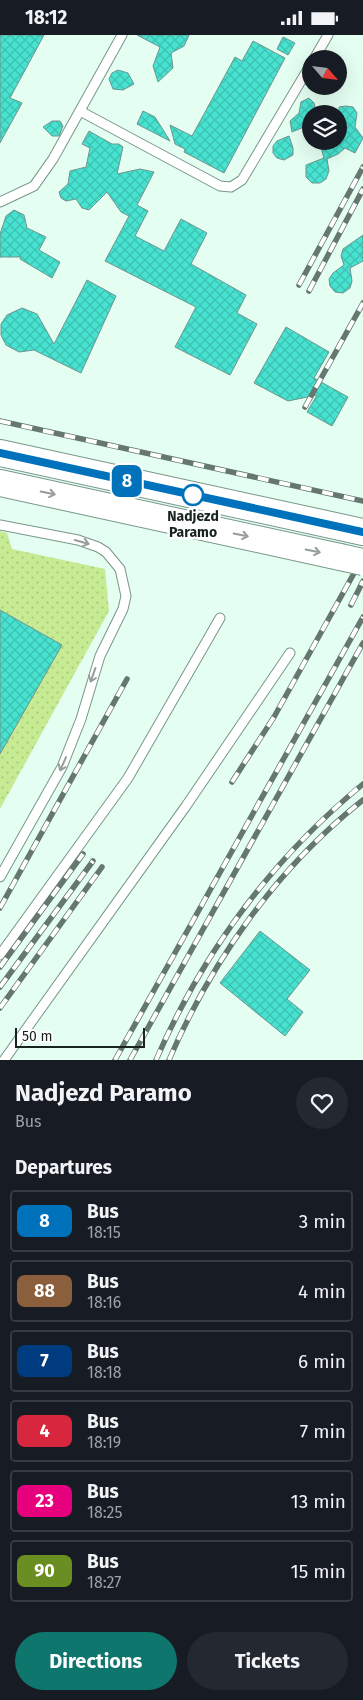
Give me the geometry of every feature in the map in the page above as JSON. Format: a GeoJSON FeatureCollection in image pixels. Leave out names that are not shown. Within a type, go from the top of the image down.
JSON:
{"type":"FeatureCollection","features":[{"type":"Feature","properties":{"kind":"main road"},"geometry":{"type":"LineString","coordinates":[[0,453],[358,531]]}},
{"type":"Feature","properties":{"kind":"main road"},"geometry":{"type":"LineString","coordinates":[[0,483],[351,559]]}},
{"type":"Feature","properties":{"kind":"lane"},"geometry":{"type":"LineString","coordinates":[[0,202],[34,186],[53,159],[122,35]]}},
{"type":"Feature","properties":{"kind":"lane"},"geometry":{"type":"LineString","coordinates":[[319,50],[328,35]]}},
{"type":"Feature","properties":{"kind":"lane"},"geometry":{"type":"LineString","coordinates":[[80,111],[220,185],[231,187],[242,180],[302,79]]}},
{"type":"Feature","properties":{"kind":"lane"},"geometry":{"type":"LineString","coordinates":[[0,525],[78,540],[98,547],[106,552],[120,569],[126,596],[123,609],[100,656],[81,719],[62,767],[0,877]]}},
{"type":"Feature","properties":{"kind":"lane"},"geometry":{"type":"LineString","coordinates":[[0,955],[128,778],[220,619]]}},
{"type":"Feature","properties":{"kind":"lane"},"geometry":{"type":"LineString","coordinates":[[4,1060],[186,806],[290,653]]}},
{"type":"Feature","properties":{"kind":"green space"},"geometry":{"type":"Polygon","coordinates":[[[0,531],[7,533],[12,549],[105,569],[109,611],[0,809],[0,754],[61,645],[0,610],[0,531]]]}},
{"type":"Feature","properties":{"kind":"building"},"geometry":{"type":"Polygon","coordinates":[[[0,35],[44,35],[10,98],[22,103],[0,143],[0,35]]]}},
{"type":"Feature","properties":{"kind":"building"},"geometry":{"type":"Polygon","coordinates":[[[137,35],[189,35],[184,46],[171,53],[173,68],[158,82],[153,66],[160,47],[137,35]]]}},
{"type":"Feature","properties":{"kind":"building"},"geometry":{"type":"Polygon","coordinates":[[[283,37],[295,43],[288,55],[277,49],[283,37]]]}},
{"type":"Feature","properties":{"kind":"building"},"geometry":{"type":"Polygon","coordinates":[[[253,41],[285,58],[224,173],[184,152],[185,149],[175,144],[170,125],[192,136],[235,57],[242,61],[253,41]]]}},
{"type":"Feature","properties":{"kind":"building"},"geometry":{"type":"Polygon","coordinates":[[[118,70],[128,73],[134,84],[123,90],[113,89],[109,79],[112,73],[118,70]]]}},
{"type":"Feature","properties":{"kind":"building"},"geometry":{"type":"Polygon","coordinates":[[[309,98],[315,105],[302,105],[302,128],[292,132],[290,121],[299,113],[301,102],[309,98]]]}},
{"type":"Feature","properties":{"kind":"building"},"geometry":{"type":"Polygon","coordinates":[[[347,106],[353,107],[357,113],[355,127],[363,138],[355,153],[347,149],[347,106]]]}},
{"type":"Feature","properties":{"kind":"building"},"geometry":{"type":"Polygon","coordinates":[[[143,111],[155,117],[170,141],[137,124],[143,111]]]}},
{"type":"Feature","properties":{"kind":"building"},"geometry":{"type":"Polygon","coordinates":[[[52,121],[60,121],[63,126],[59,136],[52,136],[43,127],[52,121]]]}},
{"type":"Feature","properties":{"kind":"building"},"geometry":{"type":"Polygon","coordinates":[[[89,131],[112,144],[119,144],[123,147],[117,174],[140,169],[154,172],[137,205],[148,211],[135,236],[164,251],[181,219],[207,233],[191,264],[246,295],[237,313],[257,324],[230,375],[175,347],[196,307],[105,261],[129,216],[121,212],[107,192],[89,210],[82,208],[76,199],[66,201],[61,198],[59,192],[68,184],[70,171],[86,167],[90,148],[82,144],[89,131]]]}},
{"type":"Feature","properties":{"kind":"building"},"geometry":{"type":"Polygon","coordinates":[[[289,136],[293,155],[284,160],[277,158],[273,153],[273,146],[277,141],[289,136]]]}},
{"type":"Feature","properties":{"kind":"building"},"geometry":{"type":"Polygon","coordinates":[[[322,150],[343,150],[327,159],[329,171],[326,179],[320,183],[312,183],[306,177],[306,165],[324,158],[322,150]]]}},
{"type":"Feature","properties":{"kind":"building"},"geometry":{"type":"Polygon","coordinates":[[[14,210],[24,215],[27,228],[46,237],[39,250],[60,262],[52,278],[20,259],[21,257],[0,257],[0,234],[6,216],[14,210]]]}},
{"type":"Feature","properties":{"kind":"building"},"geometry":{"type":"Polygon","coordinates":[[[363,235],[363,261],[350,268],[352,281],[350,288],[343,293],[335,292],[330,286],[329,279],[333,273],[344,265],[341,256],[343,249],[363,235]]]}},
{"type":"Feature","properties":{"kind":"building"},"geometry":{"type":"Polygon","coordinates":[[[87,280],[116,296],[81,373],[34,350],[19,352],[6,345],[1,335],[1,324],[7,315],[22,308],[37,314],[54,344],[87,280]]]}},
{"type":"Feature","properties":{"kind":"building"},"geometry":{"type":"Polygon","coordinates":[[[286,327],[329,352],[314,378],[348,397],[332,426],[307,412],[317,395],[288,401],[254,383],[286,327]]]}},
{"type":"Feature","properties":{"kind":"building"},"geometry":{"type":"Polygon","coordinates":[[[0,610],[62,645],[0,754],[0,610]]]}},
{"type":"Feature","properties":{"kind":"building"},"geometry":{"type":"Polygon","coordinates":[[[260,931],[310,970],[287,999],[303,1012],[285,1036],[220,983],[260,931]]]}},
{"type":"Feature","properties":{"kind":"railway"},"geometry":{"type":"LineString","coordinates":[[299,285],[363,167]]}},
{"type":"Feature","properties":{"kind":"railway"},"geometry":{"type":"LineString","coordinates":[[309,291],[363,189]]}},
{"type":"Feature","properties":{"kind":"railway"},"geometry":{"type":"LineString","coordinates":[[305,407],[363,303]]}},
{"type":"Feature","properties":{"kind":"railway"},"geometry":{"type":"LineString","coordinates":[[0,421],[363,501]]}},
{"type":"Feature","properties":{"kind":"railway"},"geometry":{"type":"LineString","coordinates":[[232,782],[274,717],[363,557]]}},
{"type":"Feature","properties":{"kind":"railway"},"geometry":{"type":"LineString","coordinates":[[351,605],[363,581]]}},
{"type":"Feature","properties":{"kind":"railway"},"geometry":{"type":"LineString","coordinates":[[115,1060],[363,617]]}},
{"type":"Feature","properties":{"kind":"railway"},"geometry":{"type":"LineString","coordinates":[[130,1060],[363,643]]}},
{"type":"Feature","properties":{"kind":"railway"},"geometry":{"type":"LineString","coordinates":[[0,908],[127,679]]}},
{"type":"Feature","properties":{"kind":"railway"},"geometry":{"type":"LineString","coordinates":[[156,1060],[195,982],[243,910],[299,844],[363,784]]}},
{"type":"Feature","properties":{"kind":"railway"},"geometry":{"type":"LineString","coordinates":[[169,1060],[205,987],[250,918],[302,855],[363,800]]}},
{"type":"Feature","properties":{"kind":"railway"},"geometry":{"type":"LineString","coordinates":[[0,967],[83,854]]}},
{"type":"Feature","properties":{"kind":"railway"},"geometry":{"type":"LineString","coordinates":[[0,987],[93,861]]}},
{"type":"Feature","properties":{"kind":"railway"},"geometry":{"type":"LineString","coordinates":[[0,1008],[102,867]]}},
{"type":"Feature","properties":{"kind":"bus line","name":"8"},"geometry":{"type":"LineString","coordinates":[[0,453],[363,532]]}},
{"type":"Feature","properties":{"kind":"place","name":"Nadjezd Paramo"},"geometry":{"type":"Point","coordinates":[193,495]}}]}
